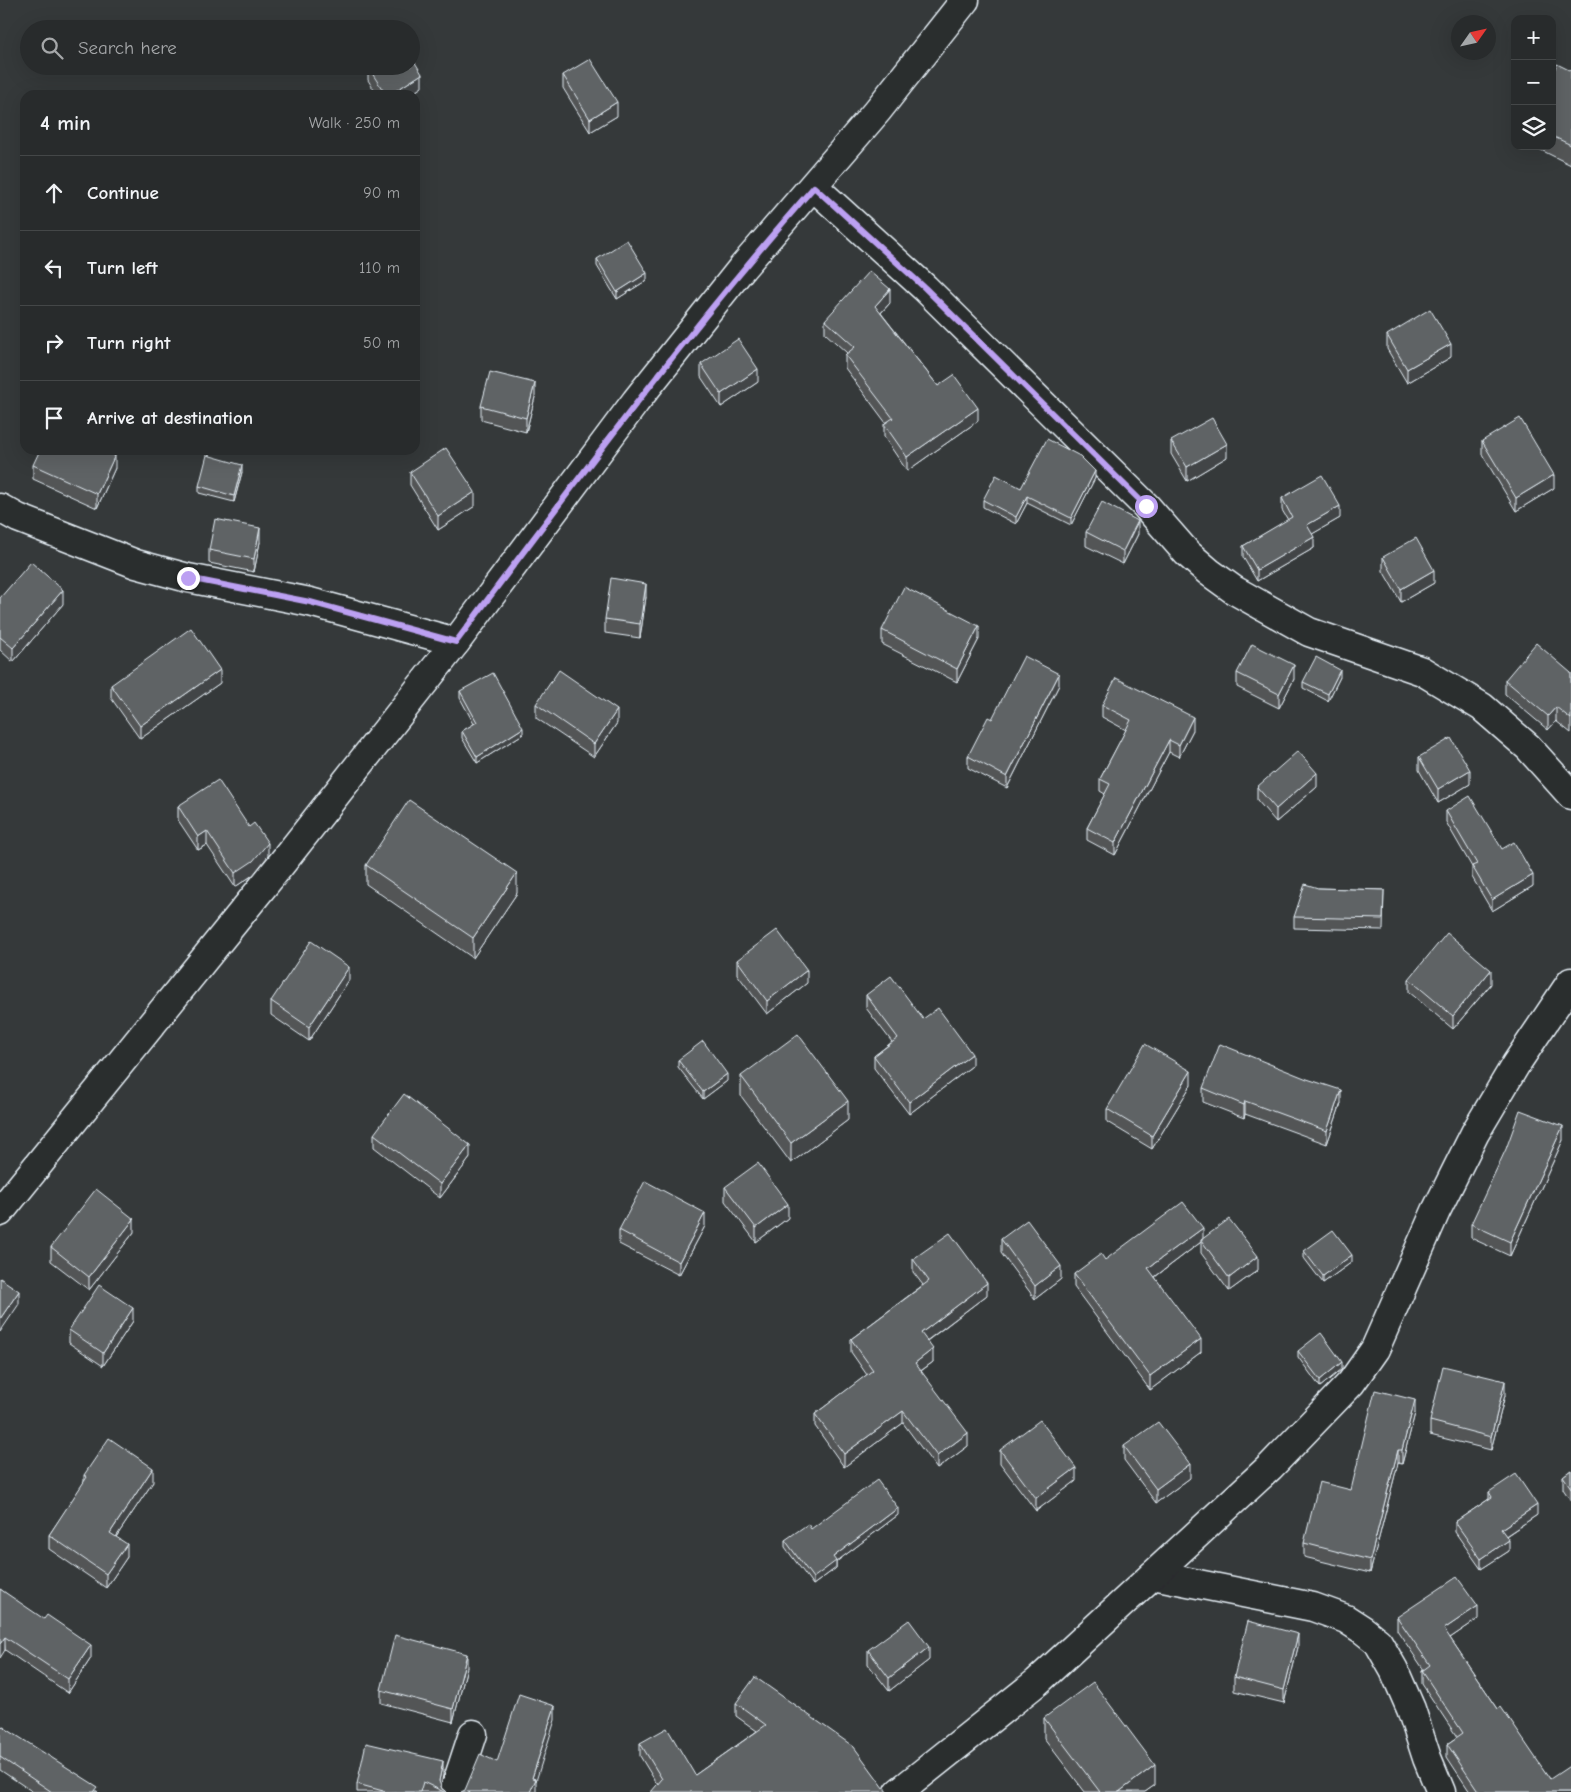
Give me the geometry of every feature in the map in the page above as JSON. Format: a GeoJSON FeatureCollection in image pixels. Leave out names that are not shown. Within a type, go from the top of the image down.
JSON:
{"type":"FeatureCollection","features":[{"type":"Feature","properties":{"kind":"street"},"geometry":{"type":"LineString","coordinates":[[0,1212],[288,856],[456,642],[636,401],[742,268],[814,187],[965,0]]}},
{"type":"Feature","properties":{"kind":"street"},"geometry":{"type":"LineString","coordinates":[[814,187],[925,288],[1146,506],[1187,553],[1209,572],[1234,590],[1309,632],[1422,671],[1482,706],[1528,747],[1571,795]]}},
{"type":"Feature","properties":{"kind":"street"},"geometry":{"type":"LineString","coordinates":[[0,508],[18,518],[136,564],[188,578],[310,602],[456,642]]}},
{"type":"Feature","properties":{"kind":"street"},"geometry":{"type":"LineString","coordinates":[[899,1792],[1037,1682],[1270,1467],[1351,1383],[1375,1349],[1436,1211],[1475,1133],[1516,1064],[1571,982]]}},
{"type":"Feature","properties":{"kind":"street"},"geometry":{"type":"LineString","coordinates":[[1153,1575],[1313,1607],[1346,1620],[1363,1630],[1378,1642],[1394,1670],[1411,1709],[1427,1758],[1441,1792]]}},
{"type":"Feature","properties":{"kind":"street"},"geometry":{"type":"LineString","coordinates":[[454,1792],[473,1734]]}},
{"type":"Feature","properties":{"kind":"building"},"geometry":{"type":"Polygon","coordinates":[[[590,59],[617,102],[590,119],[563,75],[590,59]]]}},
{"type":"Feature","properties":{"kind":"building"},"geometry":{"type":"Polygon","coordinates":[[[1557,64],[1571,71],[1571,145],[1556,138],[1557,64]]]}},
{"type":"Feature","properties":{"kind":"building"},"geometry":{"type":"Polygon","coordinates":[[[420,71],[422,74],[397,90],[383,90],[373,75],[420,75],[420,71]]]}},
{"type":"Feature","properties":{"kind":"building"},"geometry":{"type":"Polygon","coordinates":[[[627,240],[647,273],[617,292],[597,259],[627,240]]]}},
{"type":"Feature","properties":{"kind":"building"},"geometry":{"type":"Polygon","coordinates":[[[869,271],[890,289],[875,306],[938,386],[954,375],[978,408],[907,457],[884,424],[893,418],[845,355],[855,347],[825,320],[869,271]]]}},
{"type":"Feature","properties":{"kind":"building"},"geometry":{"type":"Polygon","coordinates":[[[1430,309],[1451,344],[1407,369],[1387,335],[1430,309]]]}},
{"type":"Feature","properties":{"kind":"building"},"geometry":{"type":"Polygon","coordinates":[[[738,339],[758,369],[721,394],[701,364],[738,339]]]}},
{"type":"Feature","properties":{"kind":"building"},"geometry":{"type":"Polygon","coordinates":[[[490,372],[535,383],[526,418],[481,406],[490,372]]]}},
{"type":"Feature","properties":{"kind":"building"},"geometry":{"type":"Polygon","coordinates":[[[1212,418],[1227,444],[1187,467],[1171,441],[1212,418]]]}},
{"type":"Feature","properties":{"kind":"building"},"geometry":{"type":"Polygon","coordinates":[[[1520,418],[1554,475],[1516,498],[1482,441],[1520,418]]]}},
{"type":"Feature","properties":{"kind":"building"},"geometry":{"type":"Polygon","coordinates":[[[1047,439],[1080,456],[1095,471],[1071,518],[1027,496],[1016,517],[983,500],[996,475],[1021,488],[1047,439]]]}},
{"type":"Feature","properties":{"kind":"building"},"geometry":{"type":"Polygon","coordinates":[[[446,448],[475,492],[438,516],[410,472],[446,448]]]}},
{"type":"Feature","properties":{"kind":"building"},"geometry":{"type":"Polygon","coordinates":[[[38,455],[115,455],[97,494],[33,465],[38,455]]]}},
{"type":"Feature","properties":{"kind":"building"},"geometry":{"type":"Polygon","coordinates":[[[207,455],[242,465],[234,496],[199,486],[207,455]]]}},
{"type":"Feature","properties":{"kind":"building"},"geometry":{"type":"Polygon","coordinates":[[[1322,475],[1340,506],[1307,525],[1314,537],[1257,570],[1243,546],[1292,517],[1282,498],[1322,475]]]}},
{"type":"Feature","properties":{"kind":"building"},"geometry":{"type":"Polygon","coordinates":[[[1102,502],[1138,521],[1123,551],[1086,532],[1102,502]]]}},
{"type":"Feature","properties":{"kind":"building"},"geometry":{"type":"Polygon","coordinates":[[[215,519],[260,528],[254,559],[209,550],[215,519]]]}},
{"type":"Feature","properties":{"kind":"building"},"geometry":{"type":"Polygon","coordinates":[[[1416,538],[1434,570],[1401,589],[1383,557],[1416,538]]]}},
{"type":"Feature","properties":{"kind":"building"},"geometry":{"type":"Polygon","coordinates":[[[31,562],[63,590],[13,648],[0,637],[0,598],[31,562]]]}},
{"type":"Feature","properties":{"kind":"building"},"geometry":{"type":"Polygon","coordinates":[[[611,578],[646,584],[640,624],[605,619],[611,578]]]}},
{"type":"Feature","properties":{"kind":"building"},"geometry":{"type":"Polygon","coordinates":[[[904,587],[979,626],[957,669],[882,630],[904,587]]]}},
{"type":"Feature","properties":{"kind":"building"},"geometry":{"type":"Polygon","coordinates":[[[191,628],[220,670],[140,726],[111,685],[191,628]]]}},
{"type":"Feature","properties":{"kind":"building"},"geometry":{"type":"Polygon","coordinates":[[[1536,643],[1571,673],[1571,719],[1556,707],[1548,716],[1505,680],[1536,643]]]}},
{"type":"Feature","properties":{"kind":"building"},"geometry":{"type":"Polygon","coordinates":[[[1252,644],[1294,665],[1279,694],[1237,673],[1252,644]]]}},
{"type":"Feature","properties":{"kind":"building"},"geometry":{"type":"Polygon","coordinates":[[[1024,656],[1059,674],[1007,777],[968,756],[988,717],[992,719],[1024,656]]]}},
{"type":"Feature","properties":{"kind":"building"},"geometry":{"type":"Polygon","coordinates":[[[1316,657],[1340,670],[1328,694],[1303,682],[1316,657]]]}},
{"type":"Feature","properties":{"kind":"building"},"geometry":{"type":"Polygon","coordinates":[[[559,670],[617,710],[594,744],[536,704],[559,670]]]}},
{"type":"Feature","properties":{"kind":"building"},"geometry":{"type":"Polygon","coordinates":[[[493,673],[523,728],[477,757],[462,731],[477,722],[460,691],[493,673]]]}},
{"type":"Feature","properties":{"kind":"building"},"geometry":{"type":"Polygon","coordinates":[[[1116,678],[1193,717],[1179,745],[1169,740],[1115,843],[1087,828],[1110,784],[1100,779],[1131,720],[1102,705],[1116,678]]]}},
{"type":"Feature","properties":{"kind":"building"},"geometry":{"type":"Polygon","coordinates":[[[1451,738],[1470,770],[1438,789],[1419,757],[1451,738]]]}},
{"type":"Feature","properties":{"kind":"building"},"geometry":{"type":"Polygon","coordinates":[[[1298,751],[1317,773],[1276,809],[1257,787],[1298,751]]]}},
{"type":"Feature","properties":{"kind":"building"},"geometry":{"type":"Polygon","coordinates":[[[218,780],[249,827],[254,823],[268,843],[253,861],[235,873],[207,831],[198,837],[178,806],[218,780]]]}},
{"type":"Feature","properties":{"kind":"building"},"geometry":{"type":"Polygon","coordinates":[[[1470,796],[1502,849],[1514,842],[1533,875],[1492,900],[1472,866],[1477,864],[1446,811],[1470,796]]]}},
{"type":"Feature","properties":{"kind":"building"},"geometry":{"type":"Polygon","coordinates":[[[409,800],[517,873],[473,938],[366,865],[409,800]]]}},
{"type":"Feature","properties":{"kind":"building"},"geometry":{"type":"Polygon","coordinates":[[[1305,884],[1318,888],[1384,890],[1383,919],[1294,917],[1305,884]]]}},
{"type":"Feature","properties":{"kind":"building"},"geometry":{"type":"Polygon","coordinates":[[[777,930],[807,970],[767,1001],[737,960],[777,930]]]}},
{"type":"Feature","properties":{"kind":"building"},"geometry":{"type":"Polygon","coordinates":[[[1447,933],[1491,970],[1453,1016],[1409,979],[1447,933]]]}},
{"type":"Feature","properties":{"kind":"building"},"geometry":{"type":"Polygon","coordinates":[[[311,941],[349,967],[309,1027],[271,1001],[311,941]]]}},
{"type":"Feature","properties":{"kind":"building"},"geometry":{"type":"Polygon","coordinates":[[[891,976],[923,1019],[938,1008],[972,1054],[909,1102],[874,1056],[898,1038],[866,995],[891,976]]]}},
{"type":"Feature","properties":{"kind":"building"},"geometry":{"type":"Polygon","coordinates":[[[798,1034],[848,1101],[791,1143],[741,1076],[798,1034]]]}},
{"type":"Feature","properties":{"kind":"building"},"geometry":{"type":"Polygon","coordinates":[[[703,1041],[727,1074],[703,1092],[678,1060],[703,1041]]]}},
{"type":"Feature","properties":{"kind":"building"},"geometry":{"type":"Polygon","coordinates":[[[1145,1044],[1191,1071],[1152,1136],[1107,1109],[1145,1044]]]}},
{"type":"Feature","properties":{"kind":"building"},"geometry":{"type":"Polygon","coordinates":[[[1220,1044],[1307,1079],[1341,1090],[1327,1131],[1245,1101],[1244,1105],[1203,1088],[1220,1044]]]}},
{"type":"Feature","properties":{"kind":"building"},"geometry":{"type":"Polygon","coordinates":[[[404,1094],[470,1145],[440,1184],[374,1134],[404,1094]]]}},
{"type":"Feature","properties":{"kind":"building"},"geometry":{"type":"Polygon","coordinates":[[[1520,1110],[1563,1126],[1510,1242],[1471,1224],[1506,1149],[1520,1110]]]}},
{"type":"Feature","properties":{"kind":"building"},"geometry":{"type":"Polygon","coordinates":[[[758,1163],[788,1204],[756,1228],[725,1187],[758,1163]]]}},
{"type":"Feature","properties":{"kind":"building"},"geometry":{"type":"Polygon","coordinates":[[[645,1181],[705,1213],[679,1262],[619,1230],[645,1181]]]}},
{"type":"Feature","properties":{"kind":"building"},"geometry":{"type":"Polygon","coordinates":[[[96,1189],[134,1219],[89,1277],[51,1247],[96,1189]]]}},
{"type":"Feature","properties":{"kind":"building"},"geometry":{"type":"Polygon","coordinates":[[[1183,1202],[1203,1228],[1148,1268],[1201,1339],[1150,1376],[1074,1274],[1101,1254],[1105,1260],[1183,1202]]]}},
{"type":"Feature","properties":{"kind":"building"},"geometry":{"type":"Polygon","coordinates":[[[1229,1219],[1258,1256],[1229,1278],[1201,1240],[1229,1219]]]}},
{"type":"Feature","properties":{"kind":"building"},"geometry":{"type":"Polygon","coordinates":[[[1027,1220],[1061,1266],[1035,1286],[1001,1239],[1027,1220]]]}},
{"type":"Feature","properties":{"kind":"building"},"geometry":{"type":"Polygon","coordinates":[[[1333,1230],[1352,1255],[1323,1276],[1304,1251],[1333,1230]]]}},
{"type":"Feature","properties":{"kind":"building"},"geometry":{"type":"Polygon","coordinates":[[[950,1233],[987,1283],[921,1333],[933,1349],[915,1363],[968,1433],[937,1456],[903,1411],[844,1454],[815,1414],[873,1370],[851,1339],[929,1281],[913,1259],[950,1233]]]}},
{"type":"Feature","properties":{"kind":"building"},"geometry":{"type":"Polygon","coordinates":[[[0,1278],[19,1291],[0,1319],[0,1278]]]}},
{"type":"Feature","properties":{"kind":"building"},"geometry":{"type":"Polygon","coordinates":[[[99,1285],[133,1308],[103,1353],[69,1330],[99,1285]]]}},
{"type":"Feature","properties":{"kind":"building"},"geometry":{"type":"Polygon","coordinates":[[[1321,1333],[1342,1362],[1320,1380],[1298,1351],[1321,1333]]]}},
{"type":"Feature","properties":{"kind":"building"},"geometry":{"type":"Polygon","coordinates":[[[1443,1366],[1505,1381],[1491,1437],[1430,1421],[1443,1366]]]}},
{"type":"Feature","properties":{"kind":"building"},"geometry":{"type":"Polygon","coordinates":[[[1375,1390],[1415,1400],[1402,1450],[1398,1450],[1370,1560],[1304,1543],[1319,1482],[1351,1490],[1375,1390]]]}},
{"type":"Feature","properties":{"kind":"building"},"geometry":{"type":"Polygon","coordinates":[[[1040,1420],[1076,1468],[1036,1498],[1000,1450],[1040,1420]]]}},
{"type":"Feature","properties":{"kind":"building"},"geometry":{"type":"Polygon","coordinates":[[[1158,1422],[1190,1464],[1156,1489],[1124,1446],[1158,1422]]]}},
{"type":"Feature","properties":{"kind":"building"},"geometry":{"type":"Polygon","coordinates":[[[109,1438],[153,1468],[110,1533],[127,1544],[106,1574],[49,1535],[87,1477],[84,1475],[109,1438]]]}},
{"type":"Feature","properties":{"kind":"building"},"geometry":{"type":"Polygon","coordinates":[[[1571,1470],[1571,1488],[1563,1476],[1571,1470]]]}},
{"type":"Feature","properties":{"kind":"building"},"geometry":{"type":"Polygon","coordinates":[[[1516,1474],[1537,1505],[1501,1529],[1509,1540],[1481,1559],[1455,1522],[1492,1497],[1489,1492],[1516,1474]]]}},
{"type":"Feature","properties":{"kind":"building"},"geometry":{"type":"Polygon","coordinates":[[[877,1480],[898,1508],[833,1557],[836,1561],[813,1578],[785,1540],[808,1524],[811,1529],[877,1480]]]}},
{"type":"Feature","properties":{"kind":"building"},"geometry":{"type":"Polygon","coordinates":[[[1457,1577],[1478,1606],[1444,1629],[1498,1709],[1501,1707],[1550,1779],[1571,1765],[1571,1792],[1479,1792],[1447,1744],[1463,1733],[1422,1671],[1430,1665],[1397,1617],[1457,1577]]]}},
{"type":"Feature","properties":{"kind":"building"},"geometry":{"type":"Polygon","coordinates":[[[0,1589],[44,1619],[47,1615],[91,1645],[68,1679],[5,1637],[0,1644],[0,1589]]]}},
{"type":"Feature","properties":{"kind":"building"},"geometry":{"type":"Polygon","coordinates":[[[909,1620],[929,1647],[889,1678],[868,1650],[909,1620]]]}},
{"type":"Feature","properties":{"kind":"building"},"geometry":{"type":"Polygon","coordinates":[[[1248,1621],[1298,1634],[1284,1690],[1234,1677],[1248,1621]]]}},
{"type":"Feature","properties":{"kind":"building"},"geometry":{"type":"Polygon","coordinates":[[[395,1635],[467,1654],[453,1709],[381,1690],[395,1635]]]}},
{"type":"Feature","properties":{"kind":"building"},"geometry":{"type":"Polygon","coordinates":[[[755,1677],[854,1747],[887,1792],[651,1792],[662,1779],[640,1743],[667,1728],[695,1775],[766,1725],[736,1703],[755,1677]]]}},
{"type":"Feature","properties":{"kind":"building"},"geometry":{"type":"Polygon","coordinates":[[[1093,1682],[1155,1765],[1119,1792],[1100,1792],[1044,1718],[1093,1682]]]}},
{"type":"Feature","properties":{"kind":"building"},"geometry":{"type":"Polygon","coordinates":[[[519,1694],[555,1706],[532,1778],[536,1779],[530,1792],[461,1792],[465,1790],[480,1754],[497,1762],[519,1694]]]}},
{"type":"Feature","properties":{"kind":"building"},"geometry":{"type":"Polygon","coordinates":[[[0,1725],[98,1787],[94,1792],[52,1792],[0,1757],[0,1725]]]}},
{"type":"Feature","properties":{"kind":"building"},"geometry":{"type":"Polygon","coordinates":[[[366,1743],[443,1761],[439,1781],[442,1789],[447,1792],[423,1782],[420,1792],[387,1792],[357,1784],[366,1743]]]}},
{"type":"Feature","properties":{"kind":"route"},"geometry":{"type":"LineString","coordinates":[[188,578],[310,602],[456,642],[636,401],[742,268],[814,187],[925,288],[1146,506]]}}]}
